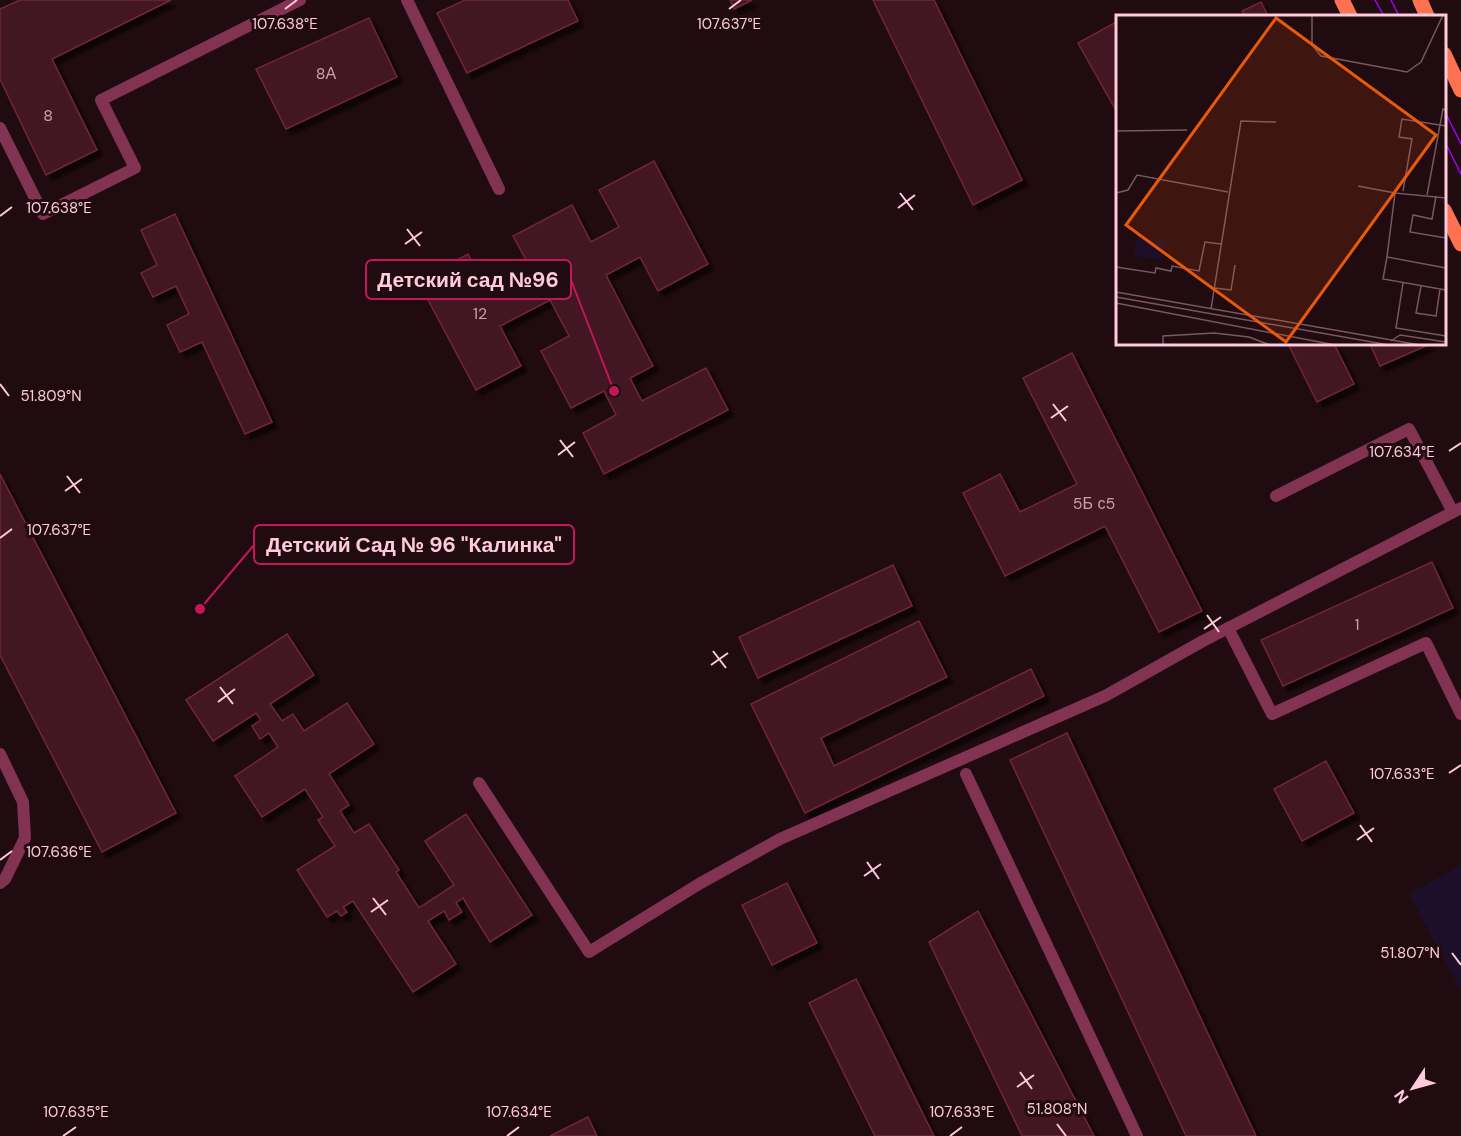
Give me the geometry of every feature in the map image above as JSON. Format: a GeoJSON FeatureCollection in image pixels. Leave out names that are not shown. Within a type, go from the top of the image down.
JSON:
{"type":"FeatureCollection","features":[{"type":"Feature","properties":{"kind":"main road"},"geometry":{"type":"LineString","coordinates":[[1342,0],[1350,15]]}},
{"type":"Feature","properties":{"kind":"main road"},"geometry":{"type":"LineString","coordinates":[[1420,0],[1427,15]]}},
{"type":"Feature","properties":{"kind":"main road"},"geometry":{"type":"LineString","coordinates":[[1446,60],[1454,86]]}},
{"type":"Feature","properties":{"kind":"main road"},"geometry":{"type":"LineString","coordinates":[[1446,214],[1461,244]]}},
{"type":"Feature","properties":{"kind":"lane"},"geometry":{"type":"LineString","coordinates":[[0,128],[43,214],[135,168],[101,100],[300,0]]}},
{"type":"Feature","properties":{"kind":"lane"},"geometry":{"type":"LineString","coordinates":[[407,0],[499,189]]}},
{"type":"Feature","properties":{"kind":"lane"},"geometry":{"type":"LineString","coordinates":[[479,783],[589,952],[699,884],[780,839],[1104,696],[1228,628],[1457,510],[1409,429],[1276,496]]}},
{"type":"Feature","properties":{"kind":"lane"},"geometry":{"type":"LineString","coordinates":[[1228,628],[1272,714],[1426,643],[1461,714]]}},
{"type":"Feature","properties":{"kind":"lane"},"geometry":{"type":"LineString","coordinates":[[0,754],[23,802],[25,838],[5,879],[0,883]]}},
{"type":"Feature","properties":{"kind":"lane"},"geometry":{"type":"LineString","coordinates":[[966,774],[1137,1136]]}},
{"type":"Feature","properties":{"kind":"shaded area"},"geometry":{"type":"Polygon","coordinates":[[[1461,865],[1461,991],[1409,894],[1461,865]]]}},
{"type":"Feature","properties":{"kind":"building"},"geometry":{"type":"Polygon","coordinates":[[[20,0],[171,0],[52,59],[97,150],[46,175],[0,79],[0,9],[20,0]]]}},
{"type":"Feature","properties":{"kind":"building"},"geometry":{"type":"Polygon","coordinates":[[[465,0],[568,0],[578,21],[467,73],[437,13],[465,0]]]}},
{"type":"Feature","properties":{"kind":"building"},"geometry":{"type":"Polygon","coordinates":[[[730,0],[752,0],[734,9],[730,0]]]}},
{"type":"Feature","properties":{"kind":"building"},"geometry":{"type":"Polygon","coordinates":[[[873,0],[934,0],[1022,180],[973,205],[873,0]]]}},
{"type":"Feature","properties":{"kind":"building"},"geometry":{"type":"Polygon","coordinates":[[[1261,2],[1268,15],[1244,15],[1242,11],[1261,2]]]}},
{"type":"Feature","properties":{"kind":"building"},"geometry":{"type":"Polygon","coordinates":[[[369,18],[397,77],[286,129],[256,69],[369,18]]]}},
{"type":"Feature","properties":{"kind":"building"},"geometry":{"type":"Polygon","coordinates":[[[1116,22],[1116,110],[1078,43],[1116,22]]]}},
{"type":"Feature","properties":{"kind":"building"},"geometry":{"type":"Polygon","coordinates":[[[654,161],[708,264],[658,291],[640,257],[606,275],[653,366],[630,378],[642,401],[706,368],[728,410],[604,474],[583,433],[616,415],[604,391],[571,408],[541,351],[569,336],[550,300],[500,326],[521,366],[476,390],[418,281],[468,254],[486,290],[530,267],[513,236],[572,205],[591,242],[619,227],[599,190],[654,161]]]}},
{"type":"Feature","properties":{"kind":"building"},"geometry":{"type":"Polygon","coordinates":[[[175,214],[272,422],[245,434],[202,342],[180,352],[167,325],[189,314],[176,286],[153,297],[141,273],[157,265],[141,230],[175,214]]]}},
{"type":"Feature","properties":{"kind":"building"},"geometry":{"type":"Polygon","coordinates":[[[1288,345],[1334,345],[1354,384],[1317,402],[1288,345]]]}},
{"type":"Feature","properties":{"kind":"building"},"geometry":{"type":"Polygon","coordinates":[[[1370,345],[1428,345],[1380,366],[1370,345]]]}},
{"type":"Feature","properties":{"kind":"building"},"geometry":{"type":"Polygon","coordinates":[[[1072,353],[1202,611],[1159,632],[1105,526],[1005,576],[963,493],[1000,474],[1020,512],[1077,484],[1023,378],[1072,353]]]}},
{"type":"Feature","properties":{"kind":"building"},"geometry":{"type":"Polygon","coordinates":[[[0,474],[176,813],[102,852],[0,655],[0,474]]]}},
{"type":"Feature","properties":{"kind":"building"},"geometry":{"type":"Polygon","coordinates":[[[1432,562],[1453,608],[1283,686],[1261,640],[1432,562]]]}},
{"type":"Feature","properties":{"kind":"building"},"geometry":{"type":"Polygon","coordinates":[[[893,565],[912,606],[758,678],[739,637],[893,565]]]}},
{"type":"Feature","properties":{"kind":"building"},"geometry":{"type":"Polygon","coordinates":[[[919,621],[947,677],[821,738],[834,766],[1031,669],[1044,696],[805,813],[751,704],[919,621]]]}},
{"type":"Feature","properties":{"kind":"building"},"geometry":{"type":"Polygon","coordinates":[[[287,634],[314,675],[270,704],[282,721],[293,714],[304,731],[347,703],[374,744],[329,774],[349,805],[340,811],[354,833],[369,824],[399,870],[396,872],[419,908],[454,885],[425,841],[466,814],[532,915],[490,942],[463,898],[456,903],[462,912],[449,920],[444,911],[428,921],[456,964],[413,992],[353,901],[343,907],[347,912],[341,916],[337,911],[327,917],[297,870],[335,846],[318,820],[323,817],[305,789],[262,817],[235,776],[278,747],[269,733],[260,739],[252,726],[261,720],[256,713],[213,741],[186,700],[287,634]]]}},
{"type":"Feature","properties":{"kind":"building"},"geometry":{"type":"Polygon","coordinates":[[[1067,733],[1256,1136],[1186,1136],[1010,760],[1067,733]]]}},
{"type":"Feature","properties":{"kind":"building"},"geometry":{"type":"Polygon","coordinates":[[[1326,761],[1354,813],[1302,841],[1274,789],[1326,761]]]}},
{"type":"Feature","properties":{"kind":"building"},"geometry":{"type":"Polygon","coordinates":[[[787,883],[817,943],[772,965],[742,905],[787,883]]]}},
{"type":"Feature","properties":{"kind":"building"},"geometry":{"type":"Polygon","coordinates":[[[978,911],[1094,1136],[1022,1136],[929,942],[978,911]]]}},
{"type":"Feature","properties":{"kind":"building"},"geometry":{"type":"Polygon","coordinates":[[[856,979],[934,1136],[875,1136],[809,1003],[856,979]]]}},
{"type":"Feature","properties":{"kind":"building"},"geometry":{"type":"Polygon","coordinates":[[[588,1117],[597,1136],[550,1136],[588,1117]]]}},
{"type":"Feature","properties":{"kind":"tram line"},"geometry":{"type":"LineString","coordinates":[[1375,0],[1383,15]]}},
{"type":"Feature","properties":{"kind":"tram line"},"geometry":{"type":"LineString","coordinates":[[1391,0],[1398,15]]}},
{"type":"Feature","properties":{"kind":"tram line"},"geometry":{"type":"LineString","coordinates":[[1446,114],[1461,144]]}},
{"type":"Feature","properties":{"kind":"tram line"},"geometry":{"type":"LineString","coordinates":[[1446,144],[1461,174]]}},
{"type":"Feature","properties":{"kind":"place","name":"Детский сад №96"},"geometry":{"type":"Point","coordinates":[614,391]}},
{"type":"Feature","properties":{"kind":"place","name":"Детский Сад № 96 \"Калинка\""},"geometry":{"type":"Point","coordinates":[200,609]}}]}
